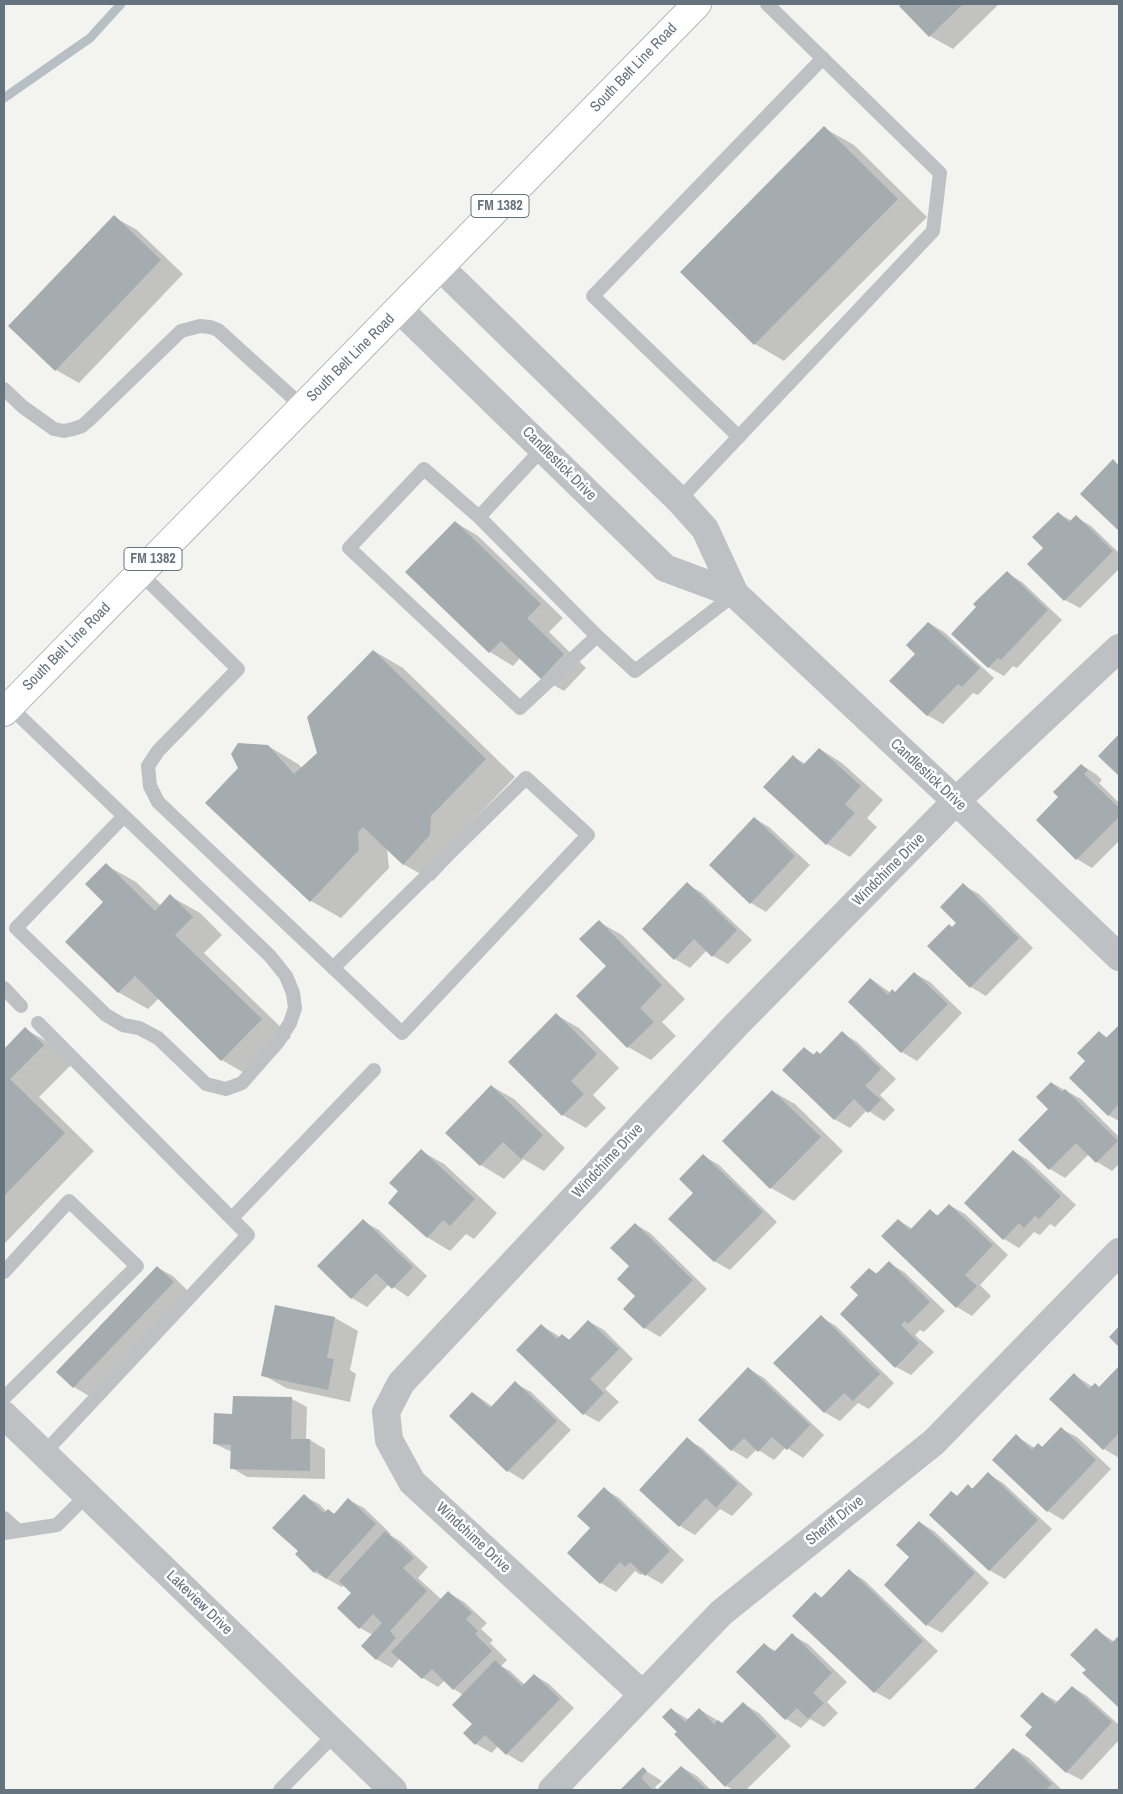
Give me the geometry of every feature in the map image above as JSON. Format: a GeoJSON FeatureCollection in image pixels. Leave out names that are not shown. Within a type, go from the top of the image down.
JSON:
{"type":"FeatureCollection","features":[{"type":"Feature","properties":{"kind":"main road","name":"South Belt Line Road"},"geometry":{"type":"LineString","coordinates":[[6,709],[697,4]]}},
{"type":"Feature","properties":{"kind":"street","name":"Candlestick Drive"},"geometry":{"type":"LineString","coordinates":[[440,267],[680,500],[705,529],[735,594],[956,801],[1119,958]]}},
{"type":"Feature","properties":{"kind":"street","name":"Candlestick Drive"},"geometry":{"type":"LineString","coordinates":[[400,308],[664,568],[735,594]]}},
{"type":"Feature","properties":{"kind":"street","name":"Windchime Drive"},"geometry":{"type":"LineString","coordinates":[[642,1694],[412,1482],[389,1440],[386,1412],[401,1383],[407,1376],[736,1025],[956,801],[1119,648]]}},
{"type":"Feature","properties":{"kind":"street","name":"Sheriff Drive"},"geometry":{"type":"LineString","coordinates":[[552,1790],[721,1612],[934,1442],[1119,1252]]}},
{"type":"Feature","properties":{"kind":"street","name":"Lakeview Drive"},"geometry":{"type":"LineString","coordinates":[[4,1415],[393,1790]]}},
{"type":"Feature","properties":{"kind":"lane"},"geometry":{"type":"LineString","coordinates":[[680,500],[934,231],[940,173],[768,4]]}},
{"type":"Feature","properties":{"kind":"lane"},"geometry":{"type":"LineString","coordinates":[[738,437],[593,296],[823,58]]}},
{"type":"Feature","properties":{"kind":"lane"},"geometry":{"type":"LineString","coordinates":[[4,389],[23,407],[54,429],[73,429],[82,426],[89,420],[181,331],[200,326],[218,330],[303,407]]}},
{"type":"Feature","properties":{"kind":"lane"},"geometry":{"type":"LineString","coordinates":[[479,517],[543,448]]}},
{"type":"Feature","properties":{"kind":"lane"},"geometry":{"type":"LineString","coordinates":[[597,636],[520,708],[349,548],[424,469],[479,517],[597,636],[635,671],[735,594]]}},
{"type":"Feature","properties":{"kind":"lane"},"geometry":{"type":"LineString","coordinates":[[140,573],[238,669],[158,751],[148,766],[150,786],[158,802],[333,968],[402,1033],[588,835],[526,778],[333,968]]}},
{"type":"Feature","properties":{"kind":"lane"},"geometry":{"type":"LineString","coordinates":[[6,709],[124,816],[270,956],[286,976],[294,993],[295,1008],[290,1023],[278,1042],[242,1083],[226,1089],[206,1084],[158,1038],[139,1028],[123,1025],[106,1015],[16,928],[124,816]]}},
{"type":"Feature","properties":{"kind":"lane"},"geometry":{"type":"LineString","coordinates":[[4,988],[21,1006]]}},
{"type":"Feature","properties":{"kind":"lane"},"geometry":{"type":"LineString","coordinates":[[38,1023],[248,1234],[44,1453]]}},
{"type":"Feature","properties":{"kind":"lane"},"geometry":{"type":"LineString","coordinates":[[232,1218],[374,1070]]}},
{"type":"Feature","properties":{"kind":"lane"},"geometry":{"type":"LineString","coordinates":[[4,1272],[69,1201],[138,1266],[4,1398]]}},
{"type":"Feature","properties":{"kind":"lane"},"geometry":{"type":"LineString","coordinates":[[4,1518],[11,1532],[57,1525],[87,1495]]}},
{"type":"Feature","properties":{"kind":"lane"},"geometry":{"type":"LineString","coordinates":[[280,1790],[335,1734]]}},
{"type":"Feature","properties":{"kind":"building"},"geometry":{"type":"Polygon","coordinates":[[[902,4],[963,4],[929,37],[899,6],[902,4]]]}},
{"type":"Feature","properties":{"kind":"building"},"geometry":{"type":"Polygon","coordinates":[[[824,126],[898,199],[754,345],[680,272],[824,126]]]}},
{"type":"Feature","properties":{"kind":"building"},"geometry":{"type":"Polygon","coordinates":[[[114,215],[161,260],[55,371],[8,326],[114,215]]]}},
{"type":"Feature","properties":{"kind":"building"},"geometry":{"type":"Polygon","coordinates":[[[1113,459],[1119,466],[1119,531],[1080,494],[1113,459]]]}},
{"type":"Feature","properties":{"kind":"building"},"geometry":{"type":"Polygon","coordinates":[[[1058,512],[1069,522],[1076,515],[1113,551],[1064,601],[1027,564],[1043,548],[1032,537],[1058,512]]]}},
{"type":"Feature","properties":{"kind":"building"},"geometry":{"type":"Polygon","coordinates":[[[455,521],[541,604],[527,618],[564,654],[541,679],[501,641],[489,653],[405,572],[455,521]]]}},
{"type":"Feature","properties":{"kind":"building"},"geometry":{"type":"Polygon","coordinates":[[[1007,571],[1048,610],[1001,660],[998,658],[988,668],[951,634],[976,607],[973,604],[1007,571]]]}},
{"type":"Feature","properties":{"kind":"building"},"geometry":{"type":"Polygon","coordinates":[[[928,622],[980,668],[962,687],[958,684],[927,716],[889,681],[915,654],[906,645],[928,622]]]}},
{"type":"Feature","properties":{"kind":"building"},"geometry":{"type":"Polygon","coordinates":[[[373,650],[486,759],[431,816],[430,835],[403,865],[363,827],[358,832],[359,850],[310,902],[205,803],[238,768],[231,754],[238,743],[268,745],[294,774],[317,753],[307,717],[373,650]]]}},
{"type":"Feature","properties":{"kind":"building"},"geometry":{"type":"Polygon","coordinates":[[[1119,734],[1119,776],[1098,756],[1119,734]]]}},
{"type":"Feature","properties":{"kind":"building"},"geometry":{"type":"Polygon","coordinates":[[[819,748],[861,786],[845,804],[855,813],[826,845],[763,787],[793,755],[803,765],[819,748]]]}},
{"type":"Feature","properties":{"kind":"building"},"geometry":{"type":"Polygon","coordinates":[[[1081,764],[1088,770],[1084,774],[1119,808],[1119,817],[1076,860],[1036,820],[1058,797],[1053,792],[1081,764]]]}},
{"type":"Feature","properties":{"kind":"building"},"geometry":{"type":"Polygon","coordinates":[[[754,817],[795,856],[750,904],[709,865],[754,817]]]}},
{"type":"Feature","properties":{"kind":"building"},"geometry":{"type":"Polygon","coordinates":[[[106,863],[155,911],[170,894],[193,917],[175,935],[262,1019],[221,1061],[135,976],[118,993],[65,942],[103,902],[85,884],[106,863]]]}},
{"type":"Feature","properties":{"kind":"building"},"geometry":{"type":"Polygon","coordinates":[[[687,882],[737,930],[712,957],[694,939],[674,960],[642,929],[687,882]]]}},
{"type":"Feature","properties":{"kind":"building"},"geometry":{"type":"Polygon","coordinates":[[[963,883],[1019,938],[970,988],[927,946],[949,924],[952,927],[956,923],[940,907],[963,883]]]}},
{"type":"Feature","properties":{"kind":"building"},"geometry":{"type":"Polygon","coordinates":[[[599,920],[662,985],[640,1008],[654,1022],[627,1048],[576,996],[606,966],[579,939],[599,920]]]}},
{"type":"Feature","properties":{"kind":"building"},"geometry":{"type":"Polygon","coordinates":[[[914,972],[948,1004],[901,1053],[848,1002],[870,978],[888,995],[892,989],[895,992],[914,972]]]}},
{"type":"Feature","properties":{"kind":"building"},"geometry":{"type":"Polygon","coordinates":[[[556,1013],[597,1054],[571,1081],[584,1094],[562,1116],[508,1062],[556,1013]]]}},
{"type":"Feature","properties":{"kind":"building"},"geometry":{"type":"Polygon","coordinates":[[[1118,1026],[1119,1104],[1108,1116],[1069,1078],[1085,1061],[1077,1053],[1099,1031],[1106,1038],[1118,1026]]]}},
{"type":"Feature","properties":{"kind":"building"},"geometry":{"type":"Polygon","coordinates":[[[25,1027],[44,1045],[10,1079],[65,1133],[4,1196],[4,1049],[25,1027]]]}},
{"type":"Feature","properties":{"kind":"building"},"geometry":{"type":"Polygon","coordinates":[[[842,1031],[881,1069],[865,1086],[881,1100],[868,1113],[854,1099],[834,1120],[782,1070],[804,1047],[813,1055],[817,1051],[820,1054],[842,1031]]]}},
{"type":"Feature","properties":{"kind":"building"},"geometry":{"type":"Polygon","coordinates":[[[1051,1082],[1062,1092],[1065,1089],[1118,1141],[1096,1163],[1076,1143],[1049,1170],[1018,1140],[1048,1109],[1036,1097],[1051,1082]]]}},
{"type":"Feature","properties":{"kind":"building"},"geometry":{"type":"Polygon","coordinates":[[[491,1085],[543,1135],[521,1159],[503,1142],[480,1166],[445,1133],[491,1085]]]}},
{"type":"Feature","properties":{"kind":"building"},"geometry":{"type":"Polygon","coordinates":[[[772,1090],[821,1137],[770,1189],[722,1141],[772,1090]]]}},
{"type":"Feature","properties":{"kind":"building"},"geometry":{"type":"Polygon","coordinates":[[[421,1149],[475,1199],[450,1226],[443,1220],[427,1238],[388,1203],[398,1191],[389,1183],[421,1149]]]}},
{"type":"Feature","properties":{"kind":"building"},"geometry":{"type":"Polygon","coordinates":[[[1013,1150],[1061,1196],[1039,1219],[1035,1216],[1024,1228],[1019,1223],[1003,1240],[964,1203],[1013,1150]]]}},
{"type":"Feature","properties":{"kind":"building"},"geometry":{"type":"Polygon","coordinates":[[[703,1154],[763,1212],[714,1262],[668,1219],[693,1193],[679,1179],[703,1154]]]}},
{"type":"Feature","properties":{"kind":"building"},"geometry":{"type":"Polygon","coordinates":[[[949,1204],[993,1245],[965,1275],[977,1286],[956,1308],[881,1236],[898,1219],[910,1230],[930,1209],[937,1216],[949,1204]]]}},
{"type":"Feature","properties":{"kind":"building"},"geometry":{"type":"Polygon","coordinates":[[[363,1219],[413,1267],[392,1289],[376,1273],[351,1299],[317,1266],[363,1219]]]}},
{"type":"Feature","properties":{"kind":"building"},"geometry":{"type":"Polygon","coordinates":[[[635,1223],[693,1280],[644,1329],[623,1309],[635,1296],[617,1279],[629,1266],[610,1248],[635,1223]]]}},
{"type":"Feature","properties":{"kind":"building"},"geometry":{"type":"Polygon","coordinates":[[[889,1261],[930,1302],[908,1324],[905,1321],[901,1325],[919,1343],[895,1368],[840,1314],[858,1295],[850,1287],[869,1268],[876,1274],[889,1261]]]}},
{"type":"Feature","properties":{"kind":"building"},"geometry":{"type":"Polygon","coordinates":[[[157,1266],[174,1282],[73,1388],[56,1372],[157,1266]]]}},
{"type":"Feature","properties":{"kind":"building"},"geometry":{"type":"Polygon","coordinates":[[[275,1305],[335,1317],[327,1358],[334,1359],[328,1390],[261,1376],[275,1305]]]}},
{"type":"Feature","properties":{"kind":"building"},"geometry":{"type":"Polygon","coordinates":[[[821,1315],[880,1374],[853,1401],[844,1393],[824,1413],[773,1363],[821,1315]]]}},
{"type":"Feature","properties":{"kind":"building"},"geometry":{"type":"Polygon","coordinates":[[[588,1320],[619,1349],[590,1379],[604,1393],[583,1415],[516,1350],[541,1324],[557,1339],[562,1334],[569,1340],[588,1320]]]}},
{"type":"Feature","properties":{"kind":"building"},"geometry":{"type":"Polygon","coordinates":[[[1119,1326],[1119,1347],[1109,1337],[1119,1326]]]}},
{"type":"Feature","properties":{"kind":"building"},"geometry":{"type":"Polygon","coordinates":[[[1119,1366],[1119,1433],[1103,1450],[1049,1399],[1074,1373],[1089,1389],[1095,1383],[1099,1387],[1119,1366]]]}},
{"type":"Feature","properties":{"kind":"building"},"geometry":{"type":"Polygon","coordinates":[[[748,1367],[810,1425],[787,1450],[772,1437],[758,1452],[744,1438],[731,1451],[698,1420],[748,1367]]]}},
{"type":"Feature","properties":{"kind":"building"},"geometry":{"type":"Polygon","coordinates":[[[515,1381],[557,1421],[507,1472],[449,1416],[472,1392],[490,1408],[515,1381]]]}},
{"type":"Feature","properties":{"kind":"building"},"geometry":{"type":"Polygon","coordinates":[[[233,1396],[292,1397],[291,1439],[310,1439],[310,1471],[230,1469],[231,1445],[213,1444],[214,1413],[232,1414],[233,1396]]]}},
{"type":"Feature","properties":{"kind":"building"},"geometry":{"type":"Polygon","coordinates":[[[1061,1427],[1096,1460],[1047,1512],[992,1460],[1016,1434],[1032,1450],[1038,1443],[1042,1447],[1061,1427]]]}},
{"type":"Feature","properties":{"kind":"building"},"geometry":{"type":"Polygon","coordinates":[[[687,1437],[738,1484],[716,1508],[706,1498],[679,1527],[639,1490],[687,1437]]]}},
{"type":"Feature","properties":{"kind":"building"},"geometry":{"type":"Polygon","coordinates":[[[988,1472],[1038,1520],[989,1571],[929,1515],[951,1491],[957,1496],[968,1484],[972,1489],[988,1472]]]}},
{"type":"Feature","properties":{"kind":"building"},"geometry":{"type":"Polygon","coordinates":[[[604,1487],[670,1551],[645,1576],[630,1562],[625,1567],[620,1562],[600,1584],[567,1553],[590,1528],[577,1516],[604,1487]]]}},
{"type":"Feature","properties":{"kind":"building"},"geometry":{"type":"Polygon","coordinates":[[[304,1494],[324,1513],[328,1509],[334,1514],[348,1498],[376,1524],[326,1579],[316,1570],[314,1573],[295,1554],[298,1551],[272,1528],[304,1494]]]}},
{"type":"Feature","properties":{"kind":"building"},"geometry":{"type":"Polygon","coordinates":[[[919,1521],[975,1573],[926,1626],[884,1585],[909,1557],[896,1545],[919,1521]]]}},
{"type":"Feature","properties":{"kind":"building"},"geometry":{"type":"Polygon","coordinates":[[[385,1531],[414,1558],[403,1568],[427,1591],[390,1631],[396,1638],[376,1660],[361,1646],[382,1623],[373,1614],[359,1629],[337,1608],[351,1593],[339,1581],[385,1531]]]}},
{"type":"Feature","properties":{"kind":"building"},"geometry":{"type":"Polygon","coordinates":[[[849,1569],[923,1641],[874,1693],[792,1616],[815,1592],[821,1598],[849,1569]]]}},
{"type":"Feature","properties":{"kind":"building"},"geometry":{"type":"Polygon","coordinates":[[[448,1591],[472,1613],[466,1619],[478,1631],[475,1634],[492,1651],[453,1690],[432,1669],[422,1679],[391,1652],[448,1591]]]}},
{"type":"Feature","properties":{"kind":"building"},"geometry":{"type":"Polygon","coordinates":[[[1096,1628],[1112,1643],[1119,1635],[1119,1708],[1082,1673],[1086,1670],[1070,1655],[1096,1628]]]}},
{"type":"Feature","properties":{"kind":"building"},"geometry":{"type":"Polygon","coordinates":[[[792,1633],[832,1673],[813,1693],[824,1703],[808,1719],[797,1708],[785,1720],[736,1672],[764,1643],[774,1652],[792,1633]]]}},
{"type":"Feature","properties":{"kind":"building"},"geometry":{"type":"Polygon","coordinates":[[[495,1660],[522,1686],[534,1674],[560,1699],[506,1755],[485,1735],[475,1745],[463,1733],[472,1724],[452,1705],[495,1660]]]}},
{"type":"Feature","properties":{"kind":"building"},"geometry":{"type":"Polygon","coordinates":[[[1072,1686],[1112,1722],[1066,1773],[1025,1735],[1032,1727],[1020,1716],[1042,1692],[1055,1704],[1072,1686]]]}},
{"type":"Feature","properties":{"kind":"building"},"geometry":{"type":"Polygon","coordinates":[[[743,1702],[777,1736],[725,1787],[674,1734],[677,1732],[662,1717],[671,1708],[685,1722],[699,1708],[714,1724],[718,1720],[722,1723],[743,1702]]]}},
{"type":"Feature","properties":{"kind":"building"},"geometry":{"type":"Polygon","coordinates":[[[1013,1748],[1052,1784],[1046,1790],[973,1790],[1013,1748]]]}},
{"type":"Feature","properties":{"kind":"building"},"geometry":{"type":"Polygon","coordinates":[[[681,1766],[707,1790],[657,1790],[681,1766]]]}},
{"type":"Feature","properties":{"kind":"building"},"geometry":{"type":"Polygon","coordinates":[[[643,1767],[647,1771],[641,1778],[653,1790],[620,1790],[643,1767]]]}},
{"type":"Feature","properties":{"kind":"waterway"},"geometry":{"type":"LineString","coordinates":[[4,98],[90,38],[121,4]]}}]}
